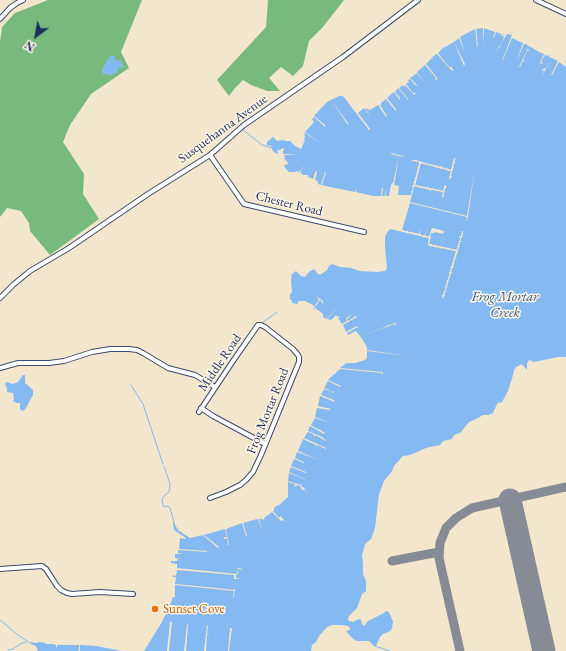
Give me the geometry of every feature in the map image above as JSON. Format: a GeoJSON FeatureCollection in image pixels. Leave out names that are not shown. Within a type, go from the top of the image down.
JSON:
{"type":"FeatureCollection","features":[{"type":"Feature","properties":{"kind":"street"},"geometry":{"type":"LineString","coordinates":[[0,19],[10,8],[23,0]]}},
{"type":"Feature","properties":{"kind":"street","name":"Susquehanna Avenue"},"geometry":{"type":"LineString","coordinates":[[0,298],[30,271],[69,248],[148,194],[210,155],[244,125],[343,57],[418,0]]}},
{"type":"Feature","properties":{"kind":"street"},"geometry":{"type":"LineString","coordinates":[[536,0],[566,14]]}},
{"type":"Feature","properties":{"kind":"street","name":"Chester Road"},"geometry":{"type":"LineString","coordinates":[[210,155],[244,204],[364,232]]}},
{"type":"Feature","properties":{"kind":"street","name":"Middle Road"},"geometry":{"type":"LineString","coordinates":[[259,325],[200,410],[265,444]]}},
{"type":"Feature","properties":{"kind":"street","name":"Frog Mortar Road"},"geometry":{"type":"LineString","coordinates":[[210,498],[233,488],[246,480],[255,468],[298,362],[299,357],[293,349],[265,327],[259,325]]}},
{"type":"Feature","properties":{"kind":"street"},"geometry":{"type":"LineString","coordinates":[[0,368],[18,363],[49,363],[64,361],[92,352],[110,349],[129,349],[137,350],[168,368],[195,375],[215,387]]}},
{"type":"Feature","properties":{"kind":"street"},"geometry":{"type":"LineString","coordinates":[[0,569],[42,566],[46,569],[61,590],[72,594],[102,592],[133,594]]}},
{"type":"Feature","properties":{"kind":"green space"},"geometry":{"type":"Polygon","coordinates":[[[48,0],[142,0],[121,52],[129,68],[91,94],[70,125],[63,142],[84,174],[83,194],[99,219],[50,255],[30,231],[29,223],[21,211],[7,208],[0,217],[0,42],[2,27],[15,13],[48,0]]]}},
{"type":"Feature","properties":{"kind":"green space"},"geometry":{"type":"Polygon","coordinates":[[[268,0],[344,0],[322,28],[309,41],[303,66],[293,76],[281,67],[269,78],[280,91],[267,91],[251,85],[243,80],[229,96],[217,80],[266,27],[268,0]]]}},
{"type":"Feature","properties":{"kind":"water","name":"Frog Mortar Creek"},"geometry":{"type":"Polygon","coordinates":[[[483,28],[484,45],[484,28],[495,32],[493,38],[496,32],[501,34],[502,32],[502,36],[504,33],[502,43],[507,34],[512,35],[502,61],[512,38],[523,43],[516,62],[524,44],[529,46],[541,53],[544,54],[535,73],[540,63],[543,63],[541,62],[545,55],[548,56],[550,54],[549,57],[552,58],[558,61],[551,75],[559,62],[566,67],[566,357],[558,357],[534,362],[529,360],[527,363],[527,370],[522,364],[516,367],[508,391],[502,402],[497,404],[493,413],[483,415],[469,422],[460,433],[454,435],[452,439],[443,441],[440,445],[403,456],[384,481],[379,494],[375,528],[371,539],[365,544],[362,555],[366,591],[362,594],[357,608],[348,619],[349,621],[353,622],[359,619],[364,626],[368,621],[386,611],[389,612],[393,621],[390,631],[380,637],[376,646],[369,641],[357,641],[353,639],[346,631],[350,630],[348,626],[332,625],[327,627],[319,636],[316,642],[312,645],[311,651],[229,651],[232,628],[230,628],[228,651],[206,651],[207,635],[209,635],[207,634],[207,625],[204,651],[186,651],[187,624],[184,651],[169,651],[172,622],[170,622],[167,651],[144,651],[162,622],[169,606],[217,611],[170,605],[173,597],[175,597],[175,585],[234,591],[234,597],[235,587],[234,590],[175,584],[176,577],[173,577],[173,575],[176,576],[177,570],[234,575],[234,579],[241,579],[236,578],[236,575],[238,574],[238,569],[242,570],[238,568],[237,574],[177,568],[177,564],[171,563],[171,561],[181,559],[175,558],[175,554],[182,554],[178,553],[178,550],[207,551],[179,549],[180,538],[186,538],[174,530],[173,523],[175,522],[175,525],[179,531],[190,538],[203,535],[219,548],[204,535],[225,529],[227,537],[224,537],[224,539],[227,538],[229,545],[226,529],[242,523],[247,536],[243,523],[258,519],[263,532],[259,519],[264,519],[272,512],[281,521],[283,520],[286,523],[281,516],[279,518],[273,511],[274,508],[288,497],[288,482],[295,484],[294,487],[298,485],[302,490],[310,492],[304,490],[305,488],[301,485],[288,481],[289,473],[310,481],[289,472],[291,467],[306,473],[291,466],[294,459],[304,463],[295,458],[297,452],[322,461],[298,451],[303,439],[316,445],[316,448],[317,445],[326,449],[304,438],[308,432],[313,434],[314,437],[315,435],[328,442],[322,437],[308,431],[310,426],[324,434],[325,433],[320,430],[321,428],[319,430],[311,425],[315,418],[330,423],[315,417],[317,408],[331,409],[318,406],[320,396],[335,402],[334,400],[321,395],[324,389],[334,393],[334,391],[332,392],[324,388],[328,381],[340,387],[341,386],[328,380],[340,369],[382,373],[383,376],[383,372],[340,368],[346,363],[355,363],[365,360],[367,358],[367,351],[408,356],[367,350],[367,347],[356,331],[348,335],[347,333],[358,327],[357,326],[346,332],[343,325],[357,317],[356,316],[348,321],[347,319],[353,314],[346,318],[347,321],[342,324],[338,318],[340,317],[336,315],[331,320],[327,319],[339,306],[326,319],[323,317],[323,314],[316,310],[316,308],[313,310],[320,300],[322,305],[323,302],[316,296],[319,300],[314,307],[305,301],[299,301],[297,304],[292,303],[290,294],[292,292],[292,274],[296,271],[301,276],[305,277],[314,269],[320,275],[332,264],[360,271],[385,271],[387,268],[385,238],[390,229],[429,238],[428,245],[456,251],[443,298],[463,232],[457,250],[429,244],[431,233],[435,232],[432,228],[430,237],[402,230],[410,203],[467,217],[465,223],[468,217],[475,168],[467,216],[410,202],[414,186],[443,192],[443,197],[446,185],[443,191],[415,185],[421,163],[451,171],[450,179],[455,159],[451,170],[412,160],[419,162],[419,165],[411,195],[398,195],[399,186],[394,185],[399,156],[389,196],[386,196],[386,189],[385,196],[382,196],[382,188],[381,196],[373,196],[356,192],[356,188],[355,192],[322,185],[326,172],[321,185],[318,184],[318,181],[315,180],[317,173],[316,170],[313,179],[308,177],[308,175],[303,175],[300,172],[306,164],[299,172],[289,172],[284,166],[288,164],[284,155],[299,154],[283,154],[284,148],[277,151],[277,154],[273,151],[271,146],[267,145],[267,142],[273,137],[277,141],[290,141],[301,149],[305,141],[305,133],[321,144],[305,132],[314,122],[312,119],[314,117],[325,127],[325,125],[314,116],[327,102],[331,100],[339,96],[343,96],[369,130],[370,129],[358,113],[364,108],[371,117],[365,108],[370,110],[378,105],[386,117],[387,116],[380,105],[386,99],[396,111],[387,98],[394,92],[400,100],[395,92],[398,88],[408,100],[399,88],[402,85],[405,87],[405,85],[414,95],[416,93],[413,93],[406,84],[410,79],[415,85],[418,86],[410,78],[417,73],[426,84],[417,72],[425,65],[436,78],[435,79],[438,79],[426,64],[431,59],[430,58],[432,59],[432,57],[437,54],[451,70],[454,71],[438,53],[459,38],[465,53],[460,37],[475,29],[478,47],[476,29],[483,28]],[[454,42],[464,66],[465,64],[454,42]],[[529,46],[519,67],[522,62],[525,61],[523,60],[527,51],[529,51],[529,46]],[[552,58],[546,68],[542,70],[544,71],[542,76],[552,58]],[[331,100],[348,125],[348,123],[331,100]],[[391,153],[391,154],[407,157],[391,153]],[[396,323],[386,326],[360,336],[395,324],[396,326],[396,323]]]}},
{"type":"Feature","properties":{"kind":"water"},"geometry":{"type":"Polygon","coordinates":[[[111,55],[114,56],[115,60],[122,61],[123,67],[118,68],[118,72],[109,76],[103,74],[102,70],[111,55]]]}},
{"type":"Feature","properties":{"kind":"water"},"geometry":{"type":"Polygon","coordinates":[[[23,375],[25,375],[25,383],[33,390],[33,395],[23,411],[20,409],[20,403],[13,401],[13,393],[7,392],[5,384],[6,382],[13,384],[18,382],[23,375]]]}},
{"type":"Feature","properties":{"kind":"water"},"geometry":{"type":"Polygon","coordinates":[[[30,642],[53,644],[56,645],[56,647],[57,645],[79,645],[79,649],[78,651],[38,651],[36,646],[30,642]]]}},
{"type":"Feature","properties":{"kind":"water"},"geometry":{"type":"Polygon","coordinates":[[[80,645],[96,646],[122,651],[80,651],[80,645]]]}},
{"type":"Feature","properties":{"kind":"pier"},"geometry":{"type":"Polygon","coordinates":[[[454,158],[457,159],[455,159],[454,162],[456,163],[454,163],[453,167],[455,168],[453,168],[451,176],[453,177],[450,179],[451,171],[445,171],[446,169],[441,168],[441,170],[440,168],[436,167],[435,169],[435,167],[431,165],[430,167],[430,165],[426,164],[425,166],[425,164],[420,163],[415,185],[428,188],[429,186],[429,188],[433,189],[434,187],[434,189],[438,190],[439,188],[439,190],[443,191],[446,185],[447,188],[445,188],[443,196],[445,197],[442,197],[443,192],[431,190],[431,192],[430,190],[419,187],[418,189],[418,187],[414,186],[412,195],[411,195],[412,192],[410,191],[412,191],[413,187],[411,186],[413,186],[414,177],[416,177],[417,173],[415,172],[417,172],[419,162],[412,160],[428,164],[429,162],[429,164],[441,167],[442,165],[442,167],[447,169],[448,167],[448,169],[451,170],[454,158]]]}},
{"type":"Feature","properties":{"kind":"pier"},"geometry":{"type":"Polygon","coordinates":[[[432,228],[444,231],[443,234],[435,232],[431,233],[430,238],[432,239],[430,239],[429,244],[456,250],[458,247],[456,246],[458,246],[458,241],[462,242],[460,242],[460,247],[457,251],[459,252],[457,252],[458,254],[455,258],[457,259],[455,259],[454,268],[452,268],[451,272],[453,273],[451,273],[448,281],[450,282],[448,282],[448,287],[445,291],[446,287],[444,286],[446,286],[446,281],[450,273],[448,272],[450,272],[450,267],[453,263],[451,263],[453,262],[453,258],[456,254],[454,253],[456,253],[456,251],[441,248],[440,250],[440,248],[436,247],[435,249],[435,247],[431,246],[430,248],[428,245],[429,238],[423,238],[423,236],[419,235],[418,237],[418,235],[415,234],[414,236],[414,234],[411,233],[410,235],[410,233],[407,232],[406,234],[406,232],[402,231],[404,230],[419,234],[420,229],[420,234],[424,236],[426,230],[425,236],[429,237],[432,228]]]}},
{"type":"Feature","properties":{"kind":"pier"},"geometry":{"type":"Polygon","coordinates":[[[461,231],[465,232],[463,232],[463,237],[460,241],[459,236],[461,236],[461,231]]]}},
{"type":"Feature","properties":{"kind":"pier"},"geometry":{"type":"Polygon","coordinates":[[[443,290],[447,292],[445,292],[444,295],[446,296],[442,298],[443,296],[441,295],[443,295],[443,290]]]}},
{"type":"Feature","properties":{"kind":"waterway","name":"Frog Mortar Creek"},"geometry":{"type":"LineString","coordinates":[[242,129],[262,145],[272,148]]}},
{"type":"Feature","properties":{"kind":"waterway"},"geometry":{"type":"LineString","coordinates":[[262,323],[277,312]]}},
{"type":"Feature","properties":{"kind":"waterway","name":"Frog Mortar Creek"},"geometry":{"type":"LineString","coordinates":[[131,385],[143,404],[163,464]]}},
{"type":"Feature","properties":{"kind":"waterway","name":"Frog Mortar Creek"},"geometry":{"type":"LineString","coordinates":[[164,466],[170,485],[169,492],[162,499],[163,506],[168,506],[170,508],[174,522]]}},
{"type":"Feature","properties":{"kind":"waterway"},"geometry":{"type":"LineString","coordinates":[[0,620],[30,643]]}},
{"type":"Feature","properties":{"kind":"waterway"},"geometry":{"type":"LineString","coordinates":[[8,650],[26,642]]}},
{"type":"Feature","properties":{"kind":"waterway","name":"Frog Mortar Creek"},"geometry":{"type":"LineString","coordinates":[[375,646],[390,651]]}},
{"type":"Feature","properties":{"kind":"taxiway"},"geometry":{"type":"LineString","coordinates":[[460,651],[439,558],[440,543],[446,528],[456,518],[472,508],[566,487]]}},
{"type":"Feature","properties":{"kind":"taxiway"},"geometry":{"type":"LineString","coordinates":[[392,561],[439,552]]}},
{"type":"Feature","properties":{"kind":"runway"},"geometry":{"type":"LineString","coordinates":[[510,500],[544,651]]}},
{"type":"Feature","properties":{"kind":"place","name":"Sunset Cove"},"geometry":{"type":"Point","coordinates":[155,609]}}]}
